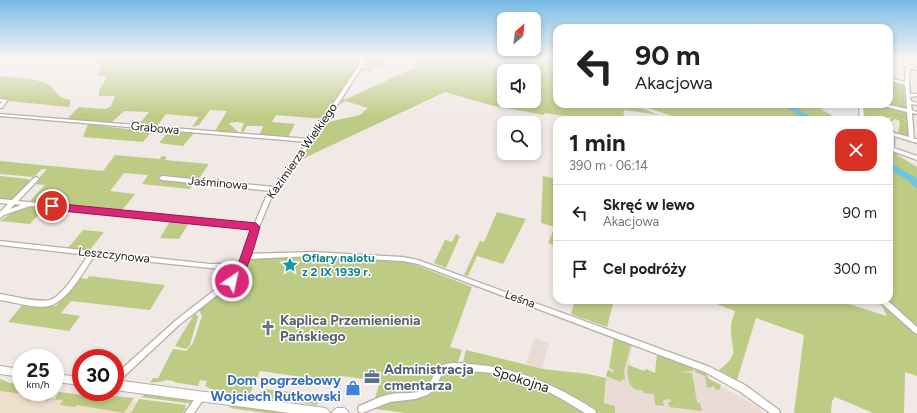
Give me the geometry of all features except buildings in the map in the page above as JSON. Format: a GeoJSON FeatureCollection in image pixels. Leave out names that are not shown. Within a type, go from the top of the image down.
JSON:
{"type":"FeatureCollection","features":[{"type":"Feature","properties":{"kind":"street","name":"Kazimierza Wielkiego"},"geometry":{"type":"LineString","coordinates":[[124,372],[177,323],[232,281],[240,272],[256,227],[275,189],[310,141],[352,78]]}},
{"type":"Feature","properties":{"kind":"street"},"geometry":{"type":"LineString","coordinates":[[893,134],[914,140],[909,111],[907,78]]}},
{"type":"Feature","properties":{"kind":"street"},"geometry":{"type":"LineString","coordinates":[[893,79],[907,84]]}},
{"type":"Feature","properties":{"kind":"street"},"geometry":{"type":"LineString","coordinates":[[908,96],[917,95]]}},
{"type":"Feature","properties":{"kind":"street"},"geometry":{"type":"LineString","coordinates":[[0,107],[2,100]]}},
{"type":"Feature","properties":{"kind":"street"},"geometry":{"type":"LineString","coordinates":[[909,102],[917,104]]}},
{"type":"Feature","properties":{"kind":"street"},"geometry":{"type":"LineString","coordinates":[[893,107],[917,113]]}},
{"type":"Feature","properties":{"kind":"street","name":"Grabowa"},"geometry":{"type":"LineString","coordinates":[[0,115],[310,141]]}},
{"type":"Feature","properties":{"kind":"street"},"geometry":{"type":"LineString","coordinates":[[893,149],[917,158]]}},
{"type":"Feature","properties":{"kind":"street","name":"Jaśminowa"},"geometry":{"type":"LineString","coordinates":[[162,178],[275,189]]}},
{"type":"Feature","properties":{"kind":"street"},"geometry":{"type":"LineString","coordinates":[[1,215],[36,179]]}},
{"type":"Feature","properties":{"kind":"street"},"geometry":{"type":"LineString","coordinates":[[0,201],[256,227]]}},
{"type":"Feature","properties":{"kind":"street"},"geometry":{"type":"LineString","coordinates":[[1,215],[22,207],[38,205]]}},
{"type":"Feature","properties":{"kind":"street","name":"Leszczynowa"},"geometry":{"type":"LineString","coordinates":[[0,243],[227,267],[240,272]]}},
{"type":"Feature","properties":{"kind":"street"},"geometry":{"type":"LineString","coordinates":[[0,297],[45,303],[52,302],[62,295],[93,253]]}},
{"type":"Feature","properties":{"kind":"street","name":"Leśna"},"geometry":{"type":"LineString","coordinates":[[245,260],[312,254],[403,258],[418,262],[707,369],[742,388],[776,413]]}},
{"type":"Feature","properties":{"kind":"street","name":"Leszczynowa"},"geometry":{"type":"LineString","coordinates":[[227,267],[245,260]]}},
{"type":"Feature","properties":{"kind":"street"},"geometry":{"type":"LineString","coordinates":[[887,304],[917,331]]}},
{"type":"Feature","properties":{"kind":"street","name":"Spokojna"},"geometry":{"type":"LineString","coordinates":[[362,409],[374,406],[392,397],[422,393],[428,390],[442,370],[452,366],[459,366],[488,368],[518,375],[553,389],[592,413]]}},
{"type":"Feature","properties":{"kind":"street"},"geometry":{"type":"LineString","coordinates":[[0,370],[12,372]]}},
{"type":"Feature","properties":{"kind":"street"},"geometry":{"type":"LineString","coordinates":[[124,386],[325,413]]}},
{"type":"Feature","properties":{"kind":"street"},"geometry":{"type":"LineString","coordinates":[[189,413],[201,397]]}},
{"type":"Feature","properties":{"kind":"street"},"geometry":{"type":"LineString","coordinates":[[337,413],[344,413]]}},
{"type":"Feature","properties":{"kind":"shaded area"},"geometry":{"type":"Polygon","coordinates":[[[534,338],[549,343],[542,369],[526,364],[534,338]]]}},
{"type":"Feature","properties":{"kind":"shaded area"},"geometry":{"type":"Polygon","coordinates":[[[614,338],[633,345],[628,365],[644,371],[646,369],[655,373],[657,354],[705,372],[709,379],[751,403],[760,406],[761,413],[605,413],[606,378],[612,360],[610,359],[614,338]]]}},
{"type":"Feature","properties":{"kind":"shaded area"},"geometry":{"type":"Polygon","coordinates":[[[0,384],[12,389],[12,401],[64,401],[64,393],[72,394],[72,401],[124,400],[186,408],[183,413],[0,413],[0,384]]]}},
{"type":"Feature","properties":{"kind":"green space"},"geometry":{"type":"Polygon","coordinates":[[[0,78],[24,78],[45,83],[61,97],[71,100],[69,107],[0,99],[0,78]]]}},
{"type":"Feature","properties":{"kind":"green space"},"geometry":{"type":"Polygon","coordinates":[[[106,78],[351,78],[323,119],[276,115],[272,122],[295,124],[288,137],[259,135],[263,127],[262,126],[247,126],[244,133],[241,131],[244,123],[237,122],[229,123],[239,133],[215,131],[227,111],[210,110],[199,125],[192,127],[199,117],[166,114],[157,126],[140,123],[149,112],[124,111],[112,122],[67,119],[79,107],[105,109],[111,106],[115,96],[99,96],[99,91],[106,78]]]}},
{"type":"Feature","properties":{"kind":"green space"},"geometry":{"type":"Polygon","coordinates":[[[391,78],[497,78],[497,107],[445,92],[298,161],[328,122],[360,115],[368,108],[345,101],[341,104],[340,99],[353,80],[349,86],[351,87],[343,98],[344,100],[391,78]]]}},
{"type":"Feature","properties":{"kind":"green space"},"geometry":{"type":"Polygon","coordinates":[[[541,78],[553,78],[553,108],[641,108],[659,115],[624,110],[623,116],[564,116],[545,113],[544,115],[505,108],[541,108],[541,78]]]}},
{"type":"Feature","properties":{"kind":"green space"},"geometry":{"type":"Polygon","coordinates":[[[893,81],[904,85],[905,107],[893,106],[893,81]]]}},
{"type":"Feature","properties":{"kind":"green space"},"geometry":{"type":"Polygon","coordinates":[[[648,108],[820,108],[832,116],[672,116],[648,108]]]}},
{"type":"Feature","properties":{"kind":"green space"},"geometry":{"type":"Polygon","coordinates":[[[864,108],[888,108],[906,113],[907,120],[893,118],[893,116],[865,116],[864,108]]]}},
{"type":"Feature","properties":{"kind":"green space"},"geometry":{"type":"Polygon","coordinates":[[[893,118],[897,118],[907,121],[908,135],[898,133],[900,121],[894,119],[893,120],[893,118]]]}},
{"type":"Feature","properties":{"kind":"green space"},"geometry":{"type":"Polygon","coordinates":[[[88,124],[126,129],[151,129],[152,131],[143,142],[83,137],[88,124]]]}},
{"type":"Feature","properties":{"kind":"green space"},"geometry":{"type":"Polygon","coordinates":[[[169,131],[195,132],[183,146],[159,143],[169,131]]]}},
{"type":"Feature","properties":{"kind":"green space"},"geometry":{"type":"Polygon","coordinates":[[[893,151],[904,155],[896,154],[917,167],[917,329],[889,304],[893,304],[893,151]]]}},
{"type":"Feature","properties":{"kind":"green space"},"geometry":{"type":"Polygon","coordinates":[[[115,155],[160,159],[162,156],[167,157],[165,160],[209,164],[198,180],[195,180],[190,189],[142,184],[148,175],[124,173],[110,191],[135,194],[124,208],[120,210],[55,203],[28,203],[45,185],[34,184],[47,169],[42,169],[34,177],[0,174],[0,161],[103,171],[115,155]]]}},
{"type":"Feature","properties":{"kind":"green space"},"geometry":{"type":"Polygon","coordinates":[[[0,176],[28,179],[31,182],[15,200],[0,199],[0,176]]]}},
{"type":"Feature","properties":{"kind":"green space"},"geometry":{"type":"Polygon","coordinates":[[[543,176],[553,178],[553,226],[541,223],[543,176]]]}},
{"type":"Feature","properties":{"kind":"green space"},"geometry":{"type":"Polygon","coordinates":[[[32,206],[44,208],[30,224],[0,221],[16,210],[32,206]]]}},
{"type":"Feature","properties":{"kind":"green space"},"geometry":{"type":"Polygon","coordinates":[[[497,212],[526,219],[503,264],[477,256],[468,276],[464,275],[480,241],[484,242],[497,212]]]}},
{"type":"Feature","properties":{"kind":"green space"},"geometry":{"type":"Polygon","coordinates":[[[170,221],[189,223],[179,239],[160,238],[170,221]]]}},
{"type":"Feature","properties":{"kind":"green space"},"geometry":{"type":"Polygon","coordinates":[[[83,230],[104,232],[89,251],[68,248],[83,230]]]}},
{"type":"Feature","properties":{"kind":"green space"},"geometry":{"type":"Polygon","coordinates":[[[553,232],[553,245],[548,243],[553,232]]]}},
{"type":"Feature","properties":{"kind":"green space"},"geometry":{"type":"Polygon","coordinates":[[[456,234],[460,236],[446,268],[434,263],[445,240],[452,242],[456,234]]]}},
{"type":"Feature","properties":{"kind":"green space"},"geometry":{"type":"Polygon","coordinates":[[[94,256],[79,278],[87,279],[89,276],[165,285],[150,310],[71,301],[61,313],[80,316],[69,331],[8,322],[24,303],[56,306],[94,256]]]}},
{"type":"Feature","properties":{"kind":"green space"},"geometry":{"type":"Polygon","coordinates":[[[313,257],[408,262],[472,287],[450,347],[462,350],[458,362],[463,362],[466,350],[543,369],[588,374],[606,378],[604,403],[615,406],[615,413],[406,413],[367,408],[368,401],[374,402],[380,381],[341,376],[338,379],[335,378],[332,385],[329,385],[330,381],[260,371],[249,396],[215,391],[205,386],[207,381],[200,380],[198,386],[166,380],[150,383],[153,378],[158,378],[173,349],[186,351],[193,343],[202,316],[198,309],[241,275],[246,264],[251,259],[313,257]]]}},
{"type":"Feature","properties":{"kind":"green space"},"geometry":{"type":"Polygon","coordinates":[[[574,304],[613,304],[607,327],[571,314],[574,304]]]}},
{"type":"Feature","properties":{"kind":"green space"},"geometry":{"type":"Polygon","coordinates":[[[717,304],[849,304],[887,316],[882,306],[888,309],[917,334],[917,376],[905,372],[904,413],[873,413],[835,397],[832,401],[831,413],[794,413],[804,335],[756,318],[737,380],[719,370],[730,360],[732,356],[731,327],[735,311],[717,304]]]}},
{"type":"Feature","properties":{"kind":"green space"},"geometry":{"type":"Polygon","coordinates":[[[195,313],[198,317],[190,345],[186,349],[175,346],[195,313]]]}},
{"type":"Feature","properties":{"kind":"green space"},"geometry":{"type":"Polygon","coordinates":[[[614,338],[631,345],[624,371],[625,380],[622,379],[621,382],[606,376],[607,371],[609,370],[613,373],[614,370],[609,368],[614,338]]]}},
{"type":"Feature","properties":{"kind":"green space"},"geometry":{"type":"Polygon","coordinates":[[[657,354],[693,368],[693,371],[679,372],[692,373],[697,402],[700,403],[702,411],[669,407],[668,402],[671,402],[670,399],[663,400],[664,406],[655,405],[654,394],[643,393],[643,390],[634,389],[628,379],[628,365],[644,371],[646,369],[655,373],[657,354]]]}},
{"type":"Feature","properties":{"kind":"green space"},"geometry":{"type":"Polygon","coordinates":[[[694,368],[705,372],[709,379],[721,385],[719,390],[715,389],[714,386],[707,388],[705,376],[696,373],[694,368]]]}},
{"type":"Feature","properties":{"kind":"green space"},"geometry":{"type":"Polygon","coordinates":[[[0,379],[12,383],[12,393],[0,391],[0,379]]]}},
{"type":"Feature","properties":{"kind":"green space"},"geometry":{"type":"Polygon","coordinates":[[[265,389],[316,395],[319,400],[317,405],[259,397],[260,393],[265,389]]]}},
{"type":"Feature","properties":{"kind":"green space"},"geometry":{"type":"Polygon","coordinates":[[[64,393],[72,394],[72,401],[124,401],[124,397],[134,398],[124,413],[77,405],[75,407],[60,405],[64,401],[64,393]]]}},
{"type":"Feature","properties":{"kind":"green space"},"geometry":{"type":"Polygon","coordinates":[[[146,394],[192,400],[193,404],[141,397],[146,394]]]}},
{"type":"Feature","properties":{"kind":"green space"},"geometry":{"type":"Polygon","coordinates":[[[139,399],[186,405],[186,408],[183,413],[131,413],[139,399]]]}},
{"type":"Feature","properties":{"kind":"green space"},"geometry":{"type":"Polygon","coordinates":[[[233,405],[291,413],[266,413],[229,408],[233,405]]]}},
{"type":"Feature","properties":{"kind":"waterway"},"geometry":{"type":"LineString","coordinates":[[792,108],[805,116]]}},
{"type":"Feature","properties":{"kind":"waterway"},"geometry":{"type":"LineString","coordinates":[[893,167],[912,179],[917,185]]}},
{"type":"Feature","properties":{"kind":"place","name":"Ofiary nalotu z 2 IX 1939 r."},"geometry":{"type":"Point","coordinates":[290,265]}},
{"type":"Feature","properties":{"kind":"place","name":"Kaplica Przemienienia Pańskiego"},"geometry":{"type":"Point","coordinates":[268,328]}},
{"type":"Feature","properties":{"kind":"place","name":"Administracja cmentarza"},"geometry":{"type":"Point","coordinates":[372,377]}},
{"type":"Feature","properties":{"kind":"place","name":"Dom pogrzebowy Wojciech Rutkowski"},"geometry":{"type":"Point","coordinates":[353,388]}},
{"type":"Feature","properties":{"kind":"route"},"geometry":{"type":"LineString","coordinates":[[52,206],[256,227],[240,272],[232,281]]}}]}
